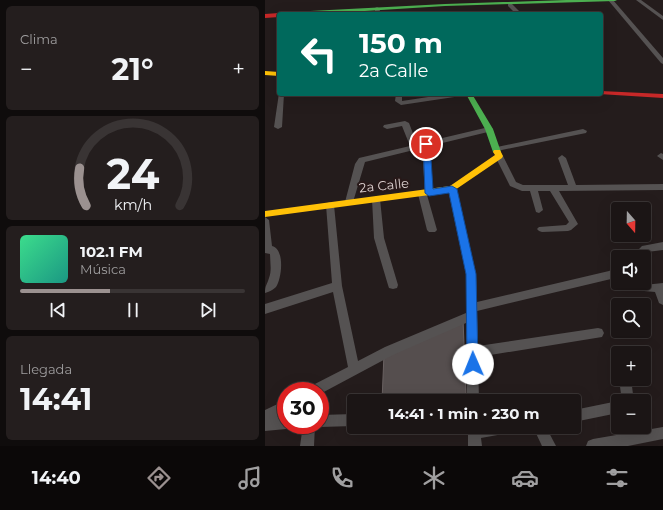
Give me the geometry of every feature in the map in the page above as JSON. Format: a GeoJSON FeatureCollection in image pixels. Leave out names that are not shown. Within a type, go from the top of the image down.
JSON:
{"type":"FeatureCollection","features":[{"type":"Feature","properties":{"kind":"street"},"geometry":{"type":"LineString","coordinates":[[610,0],[660,55],[663,62]]}},
{"type":"Feature","properties":{"kind":"street"},"geometry":{"type":"LineString","coordinates":[[359,12],[563,1],[615,0]]}},
{"type":"Feature","properties":{"kind":"street"},"geometry":{"type":"LineString","coordinates":[[637,0],[663,18]]}},
{"type":"Feature","properties":{"kind":"street"},"geometry":{"type":"LineString","coordinates":[[348,12],[510,5],[563,1]]}},
{"type":"Feature","properties":{"kind":"street"},"geometry":{"type":"LineString","coordinates":[[510,5],[517,12]]}},
{"type":"Feature","properties":{"kind":"street"},"geometry":{"type":"LineString","coordinates":[[265,17],[277,16]]}},
{"type":"Feature","properties":{"kind":"street"},"geometry":{"type":"LineString","coordinates":[[265,73],[277,74]]}},
{"type":"Feature","properties":{"kind":"street"},"geometry":{"type":"LineString","coordinates":[[603,93],[663,96]]}},
{"type":"Feature","properties":{"kind":"street"},"geometry":{"type":"LineString","coordinates":[[278,127],[281,96]]}},
{"type":"Feature","properties":{"kind":"street"},"geometry":{"type":"LineString","coordinates":[[399,96],[398,101],[403,103],[448,96]]}},
{"type":"Feature","properties":{"kind":"street"},"geometry":{"type":"LineString","coordinates":[[470,96],[489,129],[498,153],[513,184],[522,188],[663,187]]}},
{"type":"Feature","properties":{"kind":"street"},"geometry":{"type":"LineString","coordinates":[[387,127],[403,123],[406,124],[414,146]]}},
{"type":"Feature","properties":{"kind":"street"},"geometry":{"type":"LineString","coordinates":[[349,202],[359,164],[362,160],[414,146],[489,129]]}},
{"type":"Feature","properties":{"kind":"street"},"geometry":{"type":"LineString","coordinates":[[498,153],[583,131]]}},
{"type":"Feature","properties":{"kind":"street"},"geometry":{"type":"LineString","coordinates":[[426,144],[426,193],[432,230]]}},
{"type":"Feature","properties":{"kind":"street","name":"2a Calle"},"geometry":{"type":"LineString","coordinates":[[265,214],[452,189],[498,153]]}},
{"type":"Feature","properties":{"kind":"street"},"geometry":{"type":"LineString","coordinates":[[563,158],[573,187]]}},
{"type":"Feature","properties":{"kind":"street"},"geometry":{"type":"LineString","coordinates":[[533,188],[539,210]]}},
{"type":"Feature","properties":{"kind":"street"},"geometry":{"type":"LineString","coordinates":[[542,229],[568,228],[573,224],[553,188]]}},
{"type":"Feature","properties":{"kind":"street"},"geometry":{"type":"LineString","coordinates":[[452,189],[471,274],[473,394]]}},
{"type":"Feature","properties":{"kind":"street"},"geometry":{"type":"LineString","coordinates":[[376,199],[379,238],[393,285]]}},
{"type":"Feature","properties":{"kind":"street"},"geometry":{"type":"LineString","coordinates":[[330,205],[337,286],[354,369]]}},
{"type":"Feature","properties":{"kind":"street"},"geometry":{"type":"LineString","coordinates":[[265,220],[267,250],[275,250],[274,282],[270,288],[265,289]]}},
{"type":"Feature","properties":{"kind":"street"},"geometry":{"type":"LineString","coordinates":[[644,250],[663,246]]}},
{"type":"Feature","properties":{"kind":"street"},"geometry":{"type":"LineString","coordinates":[[329,382],[389,351],[471,312],[611,275]]}},
{"type":"Feature","properties":{"kind":"street"},"geometry":{"type":"LineString","coordinates":[[265,309],[337,286]]}},
{"type":"Feature","properties":{"kind":"street"},"geometry":{"type":"LineString","coordinates":[[656,287],[663,300]]}},
{"type":"Feature","properties":{"kind":"street"},"geometry":{"type":"LineString","coordinates":[[472,352],[598,333]]}},
{"type":"Feature","properties":{"kind":"street"},"geometry":{"type":"LineString","coordinates":[[581,415],[611,408]]}},
{"type":"Feature","properties":{"kind":"street"},"geometry":{"type":"LineString","coordinates":[[265,417],[277,411]]}},
{"type":"Feature","properties":{"kind":"street"},"geometry":{"type":"LineString","coordinates":[[329,421],[347,420]]}},
{"type":"Feature","properties":{"kind":"street"},"geometry":{"type":"LineString","coordinates":[[265,425],[277,424]]}},
{"type":"Feature","properties":{"kind":"street"},"geometry":{"type":"LineString","coordinates":[[593,446],[640,442],[663,433]]}},
{"type":"Feature","properties":{"kind":"street"},"geometry":{"type":"LineString","coordinates":[[307,446],[308,434]]}},
{"type":"Feature","properties":{"kind":"street"},"geometry":{"type":"LineString","coordinates":[[474,434],[475,446]]}},
{"type":"Feature","properties":{"kind":"street"},"geometry":{"type":"LineString","coordinates":[[543,434],[549,446]]}},
{"type":"Feature","properties":{"kind":"building"},"geometry":{"type":"Polygon","coordinates":[[[463,319],[466,394],[382,394],[384,354],[463,319]]]}},
{"type":"Feature","properties":{"kind":"traffic: fast"},"geometry":{"type":"LineString","coordinates":[[325,12],[445,5],[615,0]]}},
{"type":"Feature","properties":{"kind":"traffic: fast"},"geometry":{"type":"LineString","coordinates":[[470,96],[489,129],[497,152]]}},
{"type":"Feature","properties":{"kind":"traffic: slow"},"geometry":{"type":"LineString","coordinates":[[265,73],[277,74]]}},
{"type":"Feature","properties":{"kind":"traffic: slow"},"geometry":{"type":"LineString","coordinates":[[265,214],[452,189],[499,156],[497,152]]}},
{"type":"Feature","properties":{"kind":"traffic: jam"},"geometry":{"type":"LineString","coordinates":[[265,16],[277,15]]}},
{"type":"Feature","properties":{"kind":"traffic: jam"},"geometry":{"type":"LineString","coordinates":[[603,93],[663,96]]}},
{"type":"Feature","properties":{"kind":"route"},"geometry":{"type":"LineString","coordinates":[[426,144],[429,193],[452,189],[471,274],[473,364]]}}]}
